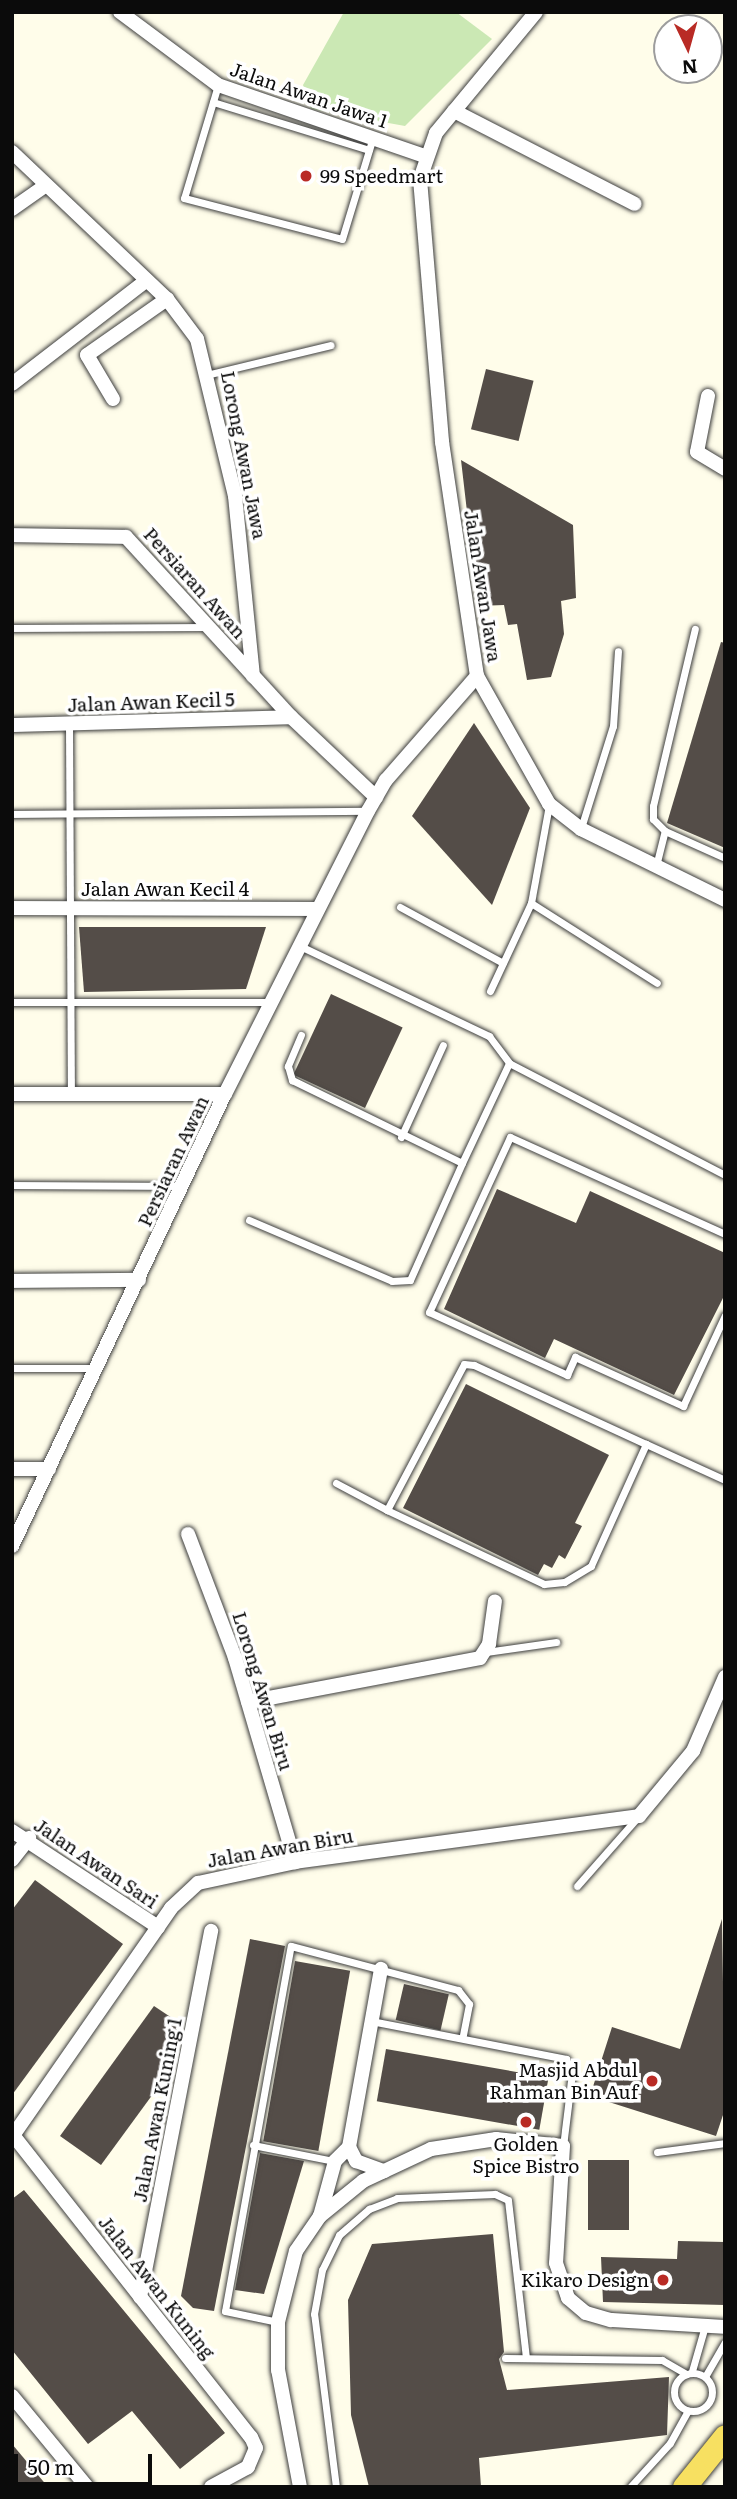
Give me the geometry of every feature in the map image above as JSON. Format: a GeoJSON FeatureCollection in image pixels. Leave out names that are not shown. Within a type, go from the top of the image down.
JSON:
{"type":"FeatureCollection","features":[{"type":"Feature","properties":{"kind":"main road"},"geometry":{"type":"LineString","coordinates":[[684,2487],[725,2436]]}},
{"type":"Feature","properties":{"kind":"street","name":"Jalan Awan Jawa 1"},"geometry":{"type":"LineString","coordinates":[[120,12],[218,85],[371,143],[424,156]]}},
{"type":"Feature","properties":{"kind":"street"},"geometry":{"type":"LineString","coordinates":[[424,156],[454,111],[536,12]]}},
{"type":"Feature","properties":{"kind":"street"},"geometry":{"type":"LineString","coordinates":[[454,111],[635,204]]}},
{"type":"Feature","properties":{"kind":"street","name":"Lorong Awan Jawa"},"geometry":{"type":"LineString","coordinates":[[12,152],[44,187],[167,299],[197,340],[210,374],[235,496],[253,676]]}},
{"type":"Feature","properties":{"kind":"street","name":"Jalan Awan Jawa"},"geometry":{"type":"LineString","coordinates":[[424,156],[421,197],[442,442],[477,676],[549,804],[581,829],[656,869],[725,900]]}},
{"type":"Feature","properties":{"kind":"street"},"geometry":{"type":"LineString","coordinates":[[12,209],[44,187]]}},
{"type":"Feature","properties":{"kind":"street"},"geometry":{"type":"LineString","coordinates":[[12,384],[147,280]]}},
{"type":"Feature","properties":{"kind":"street"},"geometry":{"type":"LineString","coordinates":[[113,399],[87,355],[167,299]]}},
{"type":"Feature","properties":{"kind":"street"},"geometry":{"type":"LineString","coordinates":[[708,396],[697,452],[725,469]]}},
{"type":"Feature","properties":{"kind":"street","name":"Persiaran Awan"},"geometry":{"type":"LineString","coordinates":[[12,535],[122,534],[290,717],[376,797]]}},
{"type":"Feature","properties":{"kind":"street","name":"Persiaran Awan"},"geometry":{"type":"LineString","coordinates":[[12,1546],[297,945],[368,811],[376,797],[477,676]]}},
{"type":"Feature","properties":{"kind":"street","name":"Jalan Awan Kecil 5"},"geometry":{"type":"LineString","coordinates":[[12,725],[290,717]]}},
{"type":"Feature","properties":{"kind":"street","name":"Jalan Awan Kecil 4"},"geometry":{"type":"LineString","coordinates":[[12,908],[317,909]]}},
{"type":"Feature","properties":{"kind":"street"},"geometry":{"type":"LineString","coordinates":[[12,1094],[225,1094]]}},
{"type":"Feature","properties":{"kind":"street"},"geometry":{"type":"LineString","coordinates":[[12,1281],[139,1280]]}},
{"type":"Feature","properties":{"kind":"street"},"geometry":{"type":"LineString","coordinates":[[12,1469],[49,1469]]}},
{"type":"Feature","properties":{"kind":"street","name":"Lorong Awan Biru"},"geometry":{"type":"LineString","coordinates":[[188,1534],[248,1702],[295,1862]]}},
{"type":"Feature","properties":{"kind":"street"},"geometry":{"type":"LineString","coordinates":[[248,1702],[403,1677],[486,1652],[495,1601]]}},
{"type":"Feature","properties":{"kind":"street"},"geometry":{"type":"LineString","coordinates":[[639,1816],[693,1751],[725,1677]]}},
{"type":"Feature","properties":{"kind":"street","name":"Jalan Awan Biru"},"geometry":{"type":"LineString","coordinates":[[13,2136],[158,1927],[201,1881],[295,1862],[639,1816]]}},
{"type":"Feature","properties":{"kind":"street","name":"Jalan Awan Sari"},"geometry":{"type":"LineString","coordinates":[[12,1831],[29,1838],[158,1927]]}},
{"type":"Feature","properties":{"kind":"street"},"geometry":{"type":"LineString","coordinates":[[12,1860],[29,1838]]}},
{"type":"Feature","properties":{"kind":"street","name":"Jalan Awan Kuning 1"},"geometry":{"type":"LineString","coordinates":[[140,2297],[211,1931]]}},
{"type":"Feature","properties":{"kind":"street"},"geometry":{"type":"LineString","coordinates":[[320,2216],[335,2161],[349,2147],[381,1969]]}},
{"type":"Feature","properties":{"kind":"street","name":"Jalan Awan Kuning"},"geometry":{"type":"LineString","coordinates":[[13,2136],[251,2437],[256,2448],[248,2467],[211,2487]]}},
{"type":"Feature","properties":{"kind":"street"},"geometry":{"type":"LineString","coordinates":[[300,2487],[286,2437],[278,2322],[296,2250],[320,2216],[384,2171],[431,2149],[496,2139],[563,2146],[556,2263],[568,2298],[586,2313],[611,2320],[725,2327]]}},
{"type":"Feature","properties":{"kind":"street"},"geometry":{"type":"LineString","coordinates":[[349,2147],[356,2161],[384,2171]]}},
{"type":"Feature","properties":{"kind":"street"},"geometry":{"type":"LineString","coordinates":[[12,2396],[87,2487]]}},
{"type":"Feature","properties":{"kind":"lane"},"geometry":{"type":"LineString","coordinates":[[214,102],[371,143],[342,239],[184,198],[218,85]]}},
{"type":"Feature","properties":{"kind":"lane"},"geometry":{"type":"LineString","coordinates":[[210,374],[331,345]]}},
{"type":"Feature","properties":{"kind":"lane"},"geometry":{"type":"LineString","coordinates":[[12,628],[209,627]]}},
{"type":"Feature","properties":{"kind":"lane"},"geometry":{"type":"LineString","coordinates":[[695,629],[653,806],[653,819],[664,831],[725,858]]}},
{"type":"Feature","properties":{"kind":"lane"},"geometry":{"type":"LineString","coordinates":[[581,829],[613,726],[618,651]]}},
{"type":"Feature","properties":{"kind":"lane"},"geometry":{"type":"LineString","coordinates":[[69,725],[71,1094]]}},
{"type":"Feature","properties":{"kind":"lane"},"geometry":{"type":"LineString","coordinates":[[490,991],[531,903],[549,804]]}},
{"type":"Feature","properties":{"kind":"lane"},"geometry":{"type":"LineString","coordinates":[[12,814],[368,811]]}},
{"type":"Feature","properties":{"kind":"lane"},"geometry":{"type":"LineString","coordinates":[[656,869],[664,831]]}},
{"type":"Feature","properties":{"kind":"lane"},"geometry":{"type":"LineString","coordinates":[[531,903],[657,983]]}},
{"type":"Feature","properties":{"kind":"lane"},"geometry":{"type":"LineString","coordinates":[[400,907],[503,963]]}},
{"type":"Feature","properties":{"kind":"lane"},"geometry":{"type":"LineString","coordinates":[[297,945],[489,1036],[509,1063],[725,1175]]}},
{"type":"Feature","properties":{"kind":"lane"},"geometry":{"type":"LineString","coordinates":[[12,1002],[270,1002]]}},
{"type":"Feature","properties":{"kind":"lane"},"geometry":{"type":"LineString","coordinates":[[301,1035],[288,1066],[292,1080],[401,1137],[462,1163]]}},
{"type":"Feature","properties":{"kind":"lane"},"geometry":{"type":"LineString","coordinates":[[401,1137],[443,1045]]}},
{"type":"Feature","properties":{"kind":"lane"},"geometry":{"type":"LineString","coordinates":[[249,1220],[392,1281],[410,1280],[509,1063]]}},
{"type":"Feature","properties":{"kind":"lane"},"geometry":{"type":"LineString","coordinates":[[725,1234],[510,1137],[429,1312],[567,1374],[575,1357],[683,1406],[725,1315]]}},
{"type":"Feature","properties":{"kind":"lane"},"geometry":{"type":"LineString","coordinates":[[12,1185],[183,1186]]}},
{"type":"Feature","properties":{"kind":"lane"},"geometry":{"type":"LineString","coordinates":[[387,1510],[464,1364],[725,1480]]}},
{"type":"Feature","properties":{"kind":"lane"},"geometry":{"type":"LineString","coordinates":[[12,1368],[97,1368]]}},
{"type":"Feature","properties":{"kind":"lane"},"geometry":{"type":"LineString","coordinates":[[336,1483],[544,1584],[564,1582],[597,1556],[646,1444]]}},
{"type":"Feature","properties":{"kind":"lane"},"geometry":{"type":"LineString","coordinates":[[486,1652],[556,1642]]}},
{"type":"Feature","properties":{"kind":"lane"},"geometry":{"type":"LineString","coordinates":[[577,1886],[639,1816]]}},
{"type":"Feature","properties":{"kind":"lane"},"geometry":{"type":"LineString","coordinates":[[278,2322],[225,2311],[291,1946],[463,1994],[469,2004],[463,2035]]}},
{"type":"Feature","properties":{"kind":"lane"},"geometry":{"type":"LineString","coordinates":[[372,2021],[463,2035],[570,2063],[563,2146]]}},
{"type":"Feature","properties":{"kind":"lane"},"geometry":{"type":"LineString","coordinates":[[657,2152],[725,2143]]}},
{"type":"Feature","properties":{"kind":"lane"},"geometry":{"type":"LineString","coordinates":[[253,2145],[335,2161]]}},
{"type":"Feature","properties":{"kind":"lane"},"geometry":{"type":"LineString","coordinates":[[336,2487],[314,2314],[323,2270],[340,2235],[369,2209],[397,2198],[495,2194],[508,2200],[526,2357]]}},
{"type":"Feature","properties":{"kind":"lane"},"geometry":{"type":"LineString","coordinates":[[688,2411],[674,2397],[689,2373],[705,2326]]}},
{"type":"Feature","properties":{"kind":"lane"},"geometry":{"type":"LineString","coordinates":[[630,2487],[670,2443],[688,2411],[709,2403],[706,2375],[725,2342]]}},
{"type":"Feature","properties":{"kind":"lane"},"geometry":{"type":"LineString","coordinates":[[505,2358],[662,2360],[689,2373],[706,2375]]}},
{"type":"Feature","properties":{"kind":"green space"},"geometry":{"type":"Polygon","coordinates":[[[344,12],[456,12],[492,39],[405,126],[311,109],[303,85],[344,12]]]}},
{"type":"Feature","properties":{"kind":"building"},"geometry":{"type":"Polygon","coordinates":[[[486,369],[534,381],[519,441],[471,429],[486,369]]]}},
{"type":"Feature","properties":{"kind":"building"},"geometry":{"type":"Polygon","coordinates":[[[461,460],[573,525],[576,598],[561,601],[564,634],[551,677],[527,680],[517,624],[508,625],[504,605],[478,606],[461,460]]]}},
{"type":"Feature","properties":{"kind":"building"},"geometry":{"type":"Polygon","coordinates":[[[721,642],[725,643],[725,848],[667,823],[721,642]]]}},
{"type":"Feature","properties":{"kind":"building"},"geometry":{"type":"Polygon","coordinates":[[[474,723],[530,808],[492,905],[412,816],[474,723]]]}},
{"type":"Feature","properties":{"kind":"building"},"geometry":{"type":"Polygon","coordinates":[[[79,927],[266,927],[246,989],[84,992],[79,927]]]}},
{"type":"Feature","properties":{"kind":"building"},"geometry":{"type":"Polygon","coordinates":[[[331,994],[403,1027],[365,1108],[293,1075],[331,994]]]}},
{"type":"Feature","properties":{"kind":"building"},"geometry":{"type":"Polygon","coordinates":[[[497,1189],[576,1223],[590,1191],[725,1253],[725,1294],[674,1395],[554,1339],[545,1358],[444,1309],[497,1189]]]}},
{"type":"Feature","properties":{"kind":"building"},"geometry":{"type":"Polygon","coordinates":[[[466,1384],[609,1455],[575,1523],[582,1526],[565,1559],[559,1555],[552,1568],[544,1564],[538,1575],[403,1508],[466,1384]]]}},
{"type":"Feature","properties":{"kind":"building"},"geometry":{"type":"Polygon","coordinates":[[[35,1880],[123,1944],[12,2095],[12,1910],[35,1880]]]}},
{"type":"Feature","properties":{"kind":"building"},"geometry":{"type":"Polygon","coordinates":[[[722,1919],[725,2109],[716,2136],[590,2096],[612,2027],[680,2049],[722,1919]]]}},
{"type":"Feature","properties":{"kind":"building"},"geometry":{"type":"Polygon","coordinates":[[[250,1939],[285,1946],[214,2311],[193,2308],[181,2296],[250,1939]]]}},
{"type":"Feature","properties":{"kind":"building"},"geometry":{"type":"Polygon","coordinates":[[[295,1961],[350,1971],[318,2151],[263,2141],[295,1961]]]}},
{"type":"Feature","properties":{"kind":"building"},"geometry":{"type":"Polygon","coordinates":[[[404,1984],[449,1994],[440,2030],[396,2020],[404,1984]]]}},
{"type":"Feature","properties":{"kind":"building"},"geometry":{"type":"Polygon","coordinates":[[[154,2006],[181,2024],[172,2068],[101,2165],[60,2136],[154,2006]]]}},
{"type":"Feature","properties":{"kind":"building"},"geometry":{"type":"Polygon","coordinates":[[[386,2049],[548,2078],[539,2130],[377,2101],[386,2049]]]}},
{"type":"Feature","properties":{"kind":"building"},"geometry":{"type":"Polygon","coordinates":[[[260,2153],[304,2161],[264,2294],[235,2290],[260,2153]]]}},
{"type":"Feature","properties":{"kind":"building"},"geometry":{"type":"Polygon","coordinates":[[[588,2160],[629,2160],[629,2230],[588,2230],[588,2160]]]}},
{"type":"Feature","properties":{"kind":"building"},"geometry":{"type":"Polygon","coordinates":[[[24,2190],[225,2433],[180,2469],[132,2411],[88,2444],[12,2350],[12,2199],[24,2190]]]}},
{"type":"Feature","properties":{"kind":"building"},"geometry":{"type":"Polygon","coordinates":[[[493,2234],[504,2352],[499,2359],[507,2390],[669,2377],[667,2435],[479,2458],[481,2487],[369,2487],[351,2415],[348,2300],[372,2244],[493,2234]]]}},
{"type":"Feature","properties":{"kind":"building","name":"Kikaro Design"},"geometry":{"type":"Polygon","coordinates":[[[678,2241],[725,2242],[725,2305],[603,2302],[601,2257],[677,2259],[678,2241]]]}},
{"type":"Feature","properties":{"kind":"building"},"geometry":{"type":"Polygon","coordinates":[[[12,2444],[48,2487],[12,2487],[12,2444]]]}},
{"type":"Feature","properties":{"kind":"place","name":"99 Speedmart"},"geometry":{"type":"Point","coordinates":[306,176]}},
{"type":"Feature","properties":{"kind":"place","name":"Masjid Abdul Rahman Bin Auf"},"geometry":{"type":"Point","coordinates":[652,2081]}},
{"type":"Feature","properties":{"kind":"place","name":"Golden Spice Bistro"},"geometry":{"type":"Point","coordinates":[526,2122]}},
{"type":"Feature","properties":{"kind":"place","name":"Kikaro Design"},"geometry":{"type":"Point","coordinates":[663,2280]}}]}
